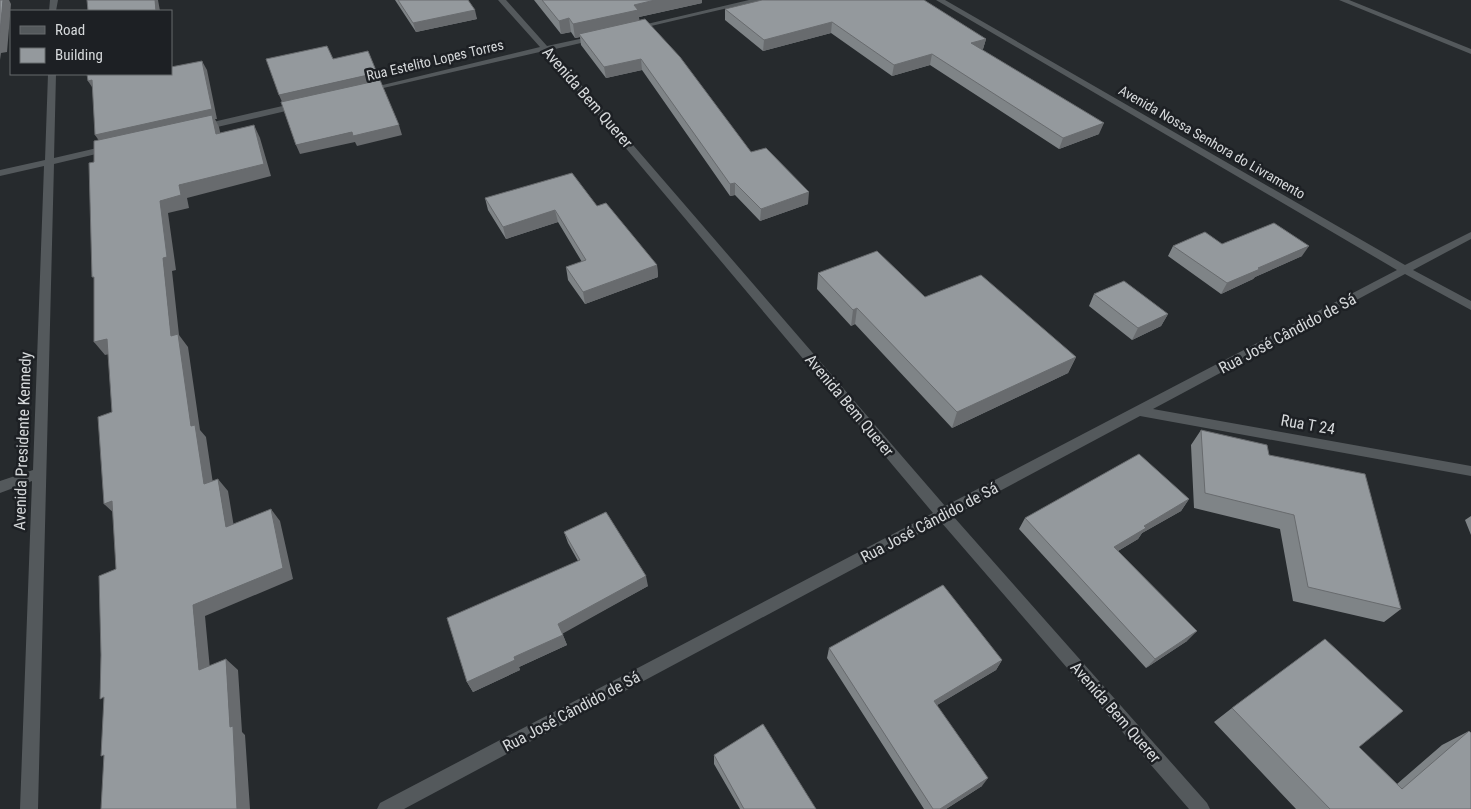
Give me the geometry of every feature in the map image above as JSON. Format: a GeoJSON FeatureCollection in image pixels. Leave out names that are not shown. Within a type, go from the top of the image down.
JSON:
{"type":"FeatureCollection","features":[{"type":"Feature","properties":{"kind":"street","name":"Avenida Bem Querer"},"geometry":{"type":"LineString","coordinates":[[502,0],[546,48],[943,514],[1201,809]]}},
{"type":"Feature","properties":{"kind":"street"},"geometry":{"type":"LineString","coordinates":[[624,31],[758,0]]}},
{"type":"Feature","properties":{"kind":"street","name":"Avenida Nossa Senhora do Livramento"},"geometry":{"type":"LineString","coordinates":[[940,0],[1405,270],[1471,306]]}},
{"type":"Feature","properties":{"kind":"street"},"geometry":{"type":"LineString","coordinates":[[1343,0],[1471,52]]}},
{"type":"Feature","properties":{"kind":"street","name":"Rua Estelito Lopes Torres"},"geometry":{"type":"LineString","coordinates":[[355,92],[604,35]]}},
{"type":"Feature","properties":{"kind":"street","name":"Avenida Presidente Kennedy"},"geometry":{"type":"LineString","coordinates":[[29,809],[52,75]]}},
{"type":"Feature","properties":{"kind":"street"},"geometry":{"type":"LineString","coordinates":[[192,129],[307,103]]}},
{"type":"Feature","properties":{"kind":"street"},"geometry":{"type":"LineString","coordinates":[[0,173],[116,147]]}},
{"type":"Feature","properties":{"kind":"street","name":"Rua José Cândido de Sá"},"geometry":{"type":"LineString","coordinates":[[386,809],[1471,235]]}},
{"type":"Feature","properties":{"kind":"street","name":"Rua T 24"},"geometry":{"type":"LineString","coordinates":[[1139,411],[1471,472]]}},
{"type":"Feature","properties":{"kind":"street"},"geometry":{"type":"LineString","coordinates":[[0,487],[38,474]]}},
{"type":"Feature","properties":{"kind":"building"},"geometry":{"type":"Polygon","coordinates":[[[0,0],[3,0],[0,33],[0,0]]]}},
{"type":"Feature","properties":{"kind":"building"},"geometry":{"type":"Polygon","coordinates":[[[87,0],[155,0],[156,10],[88,10],[87,0]]]}},
{"type":"Feature","properties":{"kind":"building"},"geometry":{"type":"Polygon","coordinates":[[[398,0],[468,0],[475,10],[413,23],[398,0]]]}},
{"type":"Feature","properties":{"kind":"building"},"geometry":{"type":"Polygon","coordinates":[[[542,0],[655,0],[634,5],[638,10],[573,24],[569,18],[559,21],[542,0]]]}},
{"type":"Feature","properties":{"kind":"building"},"geometry":{"type":"Polygon","coordinates":[[[762,0],[924,0],[986,39],[971,43],[1104,123],[1063,138],[932,54],[894,65],[832,22],[764,40],[725,9],[762,0]]]}},
{"type":"Feature","properties":{"kind":"building"},"geometry":{"type":"Polygon","coordinates":[[[645,19],[680,57],[751,152],[766,148],[809,192],[761,209],[735,183],[730,184],[641,59],[604,67],[579,34],[645,19]]]}},
{"type":"Feature","properties":{"kind":"building"},"geometry":{"type":"Polygon","coordinates":[[[327,46],[333,59],[368,51],[377,73],[279,95],[266,59],[327,46]]]}},
{"type":"Feature","properties":{"kind":"building"},"geometry":{"type":"Polygon","coordinates":[[[202,61],[212,109],[95,135],[92,80],[88,81],[87,75],[172,75],[172,67],[202,61]]]}},
{"type":"Feature","properties":{"kind":"building"},"geometry":{"type":"Polygon","coordinates":[[[380,80],[399,125],[353,136],[352,132],[296,145],[281,102],[380,80]]]}},
{"type":"Feature","properties":{"kind":"building"},"geometry":{"type":"Polygon","coordinates":[[[212,115],[216,134],[254,125],[264,164],[179,185],[181,195],[160,201],[167,257],[163,258],[171,336],[178,334],[191,426],[195,425],[204,484],[218,479],[226,527],[271,509],[283,568],[193,605],[199,670],[226,659],[230,727],[233,726],[237,809],[101,809],[104,755],[101,756],[104,697],[100,699],[99,576],[116,569],[112,501],[104,504],[98,417],[112,412],[107,339],[94,342],[94,277],[92,277],[89,163],[94,162],[94,141],[212,115]]]}},
{"type":"Feature","properties":{"kind":"building"},"geometry":{"type":"Polygon","coordinates":[[[572,173],[597,206],[606,203],[657,265],[583,292],[566,267],[586,260],[555,210],[503,227],[485,198],[572,173]]]}},
{"type":"Feature","properties":{"kind":"building"},"geometry":{"type":"Polygon","coordinates":[[[1274,223],[1309,246],[1227,283],[1173,246],[1205,232],[1222,244],[1274,223]]]}},
{"type":"Feature","properties":{"kind":"building"},"geometry":{"type":"Polygon","coordinates":[[[877,251],[925,297],[981,275],[1076,357],[957,412],[857,308],[853,310],[818,273],[877,251]]]}},
{"type":"Feature","properties":{"kind":"building"},"geometry":{"type":"Polygon","coordinates":[[[1124,281],[1168,314],[1138,328],[1094,294],[1124,281]]]}},
{"type":"Feature","properties":{"kind":"building"},"geometry":{"type":"Polygon","coordinates":[[[1201,430],[1267,445],[1269,455],[1365,474],[1401,609],[1308,587],[1294,515],[1205,493],[1201,430]]]}},
{"type":"Feature","properties":{"kind":"building"},"geometry":{"type":"Polygon","coordinates":[[[1139,454],[1189,499],[1144,526],[1146,528],[1114,547],[1197,631],[1155,659],[1025,518],[1139,454]]]}},
{"type":"Feature","properties":{"kind":"building"},"geometry":{"type":"Polygon","coordinates":[[[606,512],[646,576],[558,624],[563,635],[514,657],[515,660],[467,682],[447,618],[580,560],[564,532],[606,512]]]}},
{"type":"Feature","properties":{"kind":"building"},"geometry":{"type":"Polygon","coordinates":[[[943,585],[1002,660],[934,701],[988,778],[940,809],[933,809],[829,648],[943,585]]]}},
{"type":"Feature","properties":{"kind":"building"},"geometry":{"type":"Polygon","coordinates":[[[1325,639],[1403,711],[1359,747],[1402,789],[1469,731],[1471,733],[1471,809],[1330,809],[1232,708],[1325,639]]]}},
{"type":"Feature","properties":{"kind":"building"},"geometry":{"type":"Polygon","coordinates":[[[763,724],[816,809],[744,809],[714,755],[763,724]]]}}]}
